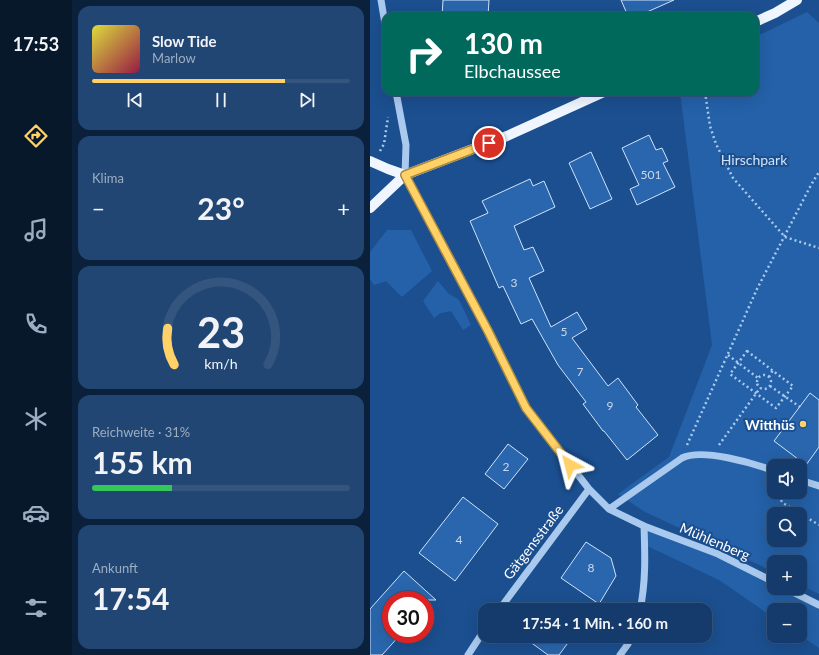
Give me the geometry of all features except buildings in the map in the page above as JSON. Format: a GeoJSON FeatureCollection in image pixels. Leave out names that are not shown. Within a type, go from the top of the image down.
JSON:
{"type":"FeatureCollection","features":[{"type":"Feature","properties":{"kind":"main road"},"geometry":{"type":"LineString","coordinates":[[759,20],[797,0]]}},
{"type":"Feature","properties":{"kind":"main road"},"geometry":{"type":"LineString","coordinates":[[370,208],[405,175],[507,136],[595,96]]}},
{"type":"Feature","properties":{"kind":"main road"},"geometry":{"type":"LineString","coordinates":[[370,161],[405,175]]}},
{"type":"Feature","properties":{"kind":"street"},"geometry":{"type":"LineString","coordinates":[[381,0],[383,12]]}},
{"type":"Feature","properties":{"kind":"street"},"geometry":{"type":"LineString","coordinates":[[396,96],[406,144],[405,175],[488,331],[526,408],[589,489]]}},
{"type":"Feature","properties":{"kind":"street"},"geometry":{"type":"LineString","coordinates":[[609,509],[682,458],[689,455],[712,455],[767,468]]}},
{"type":"Feature","properties":{"kind":"street"},"geometry":{"type":"LineString","coordinates":[[807,482],[819,486]]}},
{"type":"Feature","properties":{"kind":"street","name":"Mühlenberg"},"geometry":{"type":"LineString","coordinates":[[589,489],[609,509],[644,526],[718,554],[767,578]]}},
{"type":"Feature","properties":{"kind":"street","name":"Gätgensstraße"},"geometry":{"type":"LineString","coordinates":[[504,603],[589,489]]}},
{"type":"Feature","properties":{"kind":"street"},"geometry":{"type":"LineString","coordinates":[[642,603],[645,569],[644,526]]}},
{"type":"Feature","properties":{"kind":"street"},"geometry":{"type":"LineString","coordinates":[[799,595],[819,605]]}},
{"type":"Feature","properties":{"kind":"street"},"geometry":{"type":"LineString","coordinates":[[468,655],[478,640]]}},
{"type":"Feature","properties":{"kind":"street"},"geometry":{"type":"LineString","coordinates":[[620,655],[628,643]]}},
{"type":"Feature","properties":{"kind":"path"},"geometry":{"type":"LineString","coordinates":[[706,96],[710,126],[724,163],[733,178],[785,237],[819,248]]}},
{"type":"Feature","properties":{"kind":"path"},"geometry":{"type":"LineString","coordinates":[[379,151],[384,144],[389,114]]}},
{"type":"Feature","properties":{"kind":"path"},"geometry":{"type":"LineString","coordinates":[[682,458],[686,446],[757,289],[819,172]]}},
{"type":"Feature","properties":{"kind":"path"},"geometry":{"type":"LineString","coordinates":[[747,351],[793,386],[776,408],[730,374],[738,363],[747,351]]}},
{"type":"Feature","properties":{"kind":"path"},"geometry":{"type":"LineString","coordinates":[[728,355],[758,378]]}},
{"type":"Feature","properties":{"kind":"path"},"geometry":{"type":"LineString","coordinates":[[770,386],[771,383],[769,377],[773,370]]}},
{"type":"Feature","properties":{"kind":"path"},"geometry":{"type":"LineString","coordinates":[[758,378],[762,375],[769,377]]}},
{"type":"Feature","properties":{"kind":"path"},"geometry":{"type":"LineString","coordinates":[[758,378],[757,384],[760,388]]}},
{"type":"Feature","properties":{"kind":"path"},"geometry":{"type":"LineString","coordinates":[[760,388],[767,389],[770,386]]}},
{"type":"Feature","properties":{"kind":"path"},"geometry":{"type":"LineString","coordinates":[[770,386],[800,407]]}},
{"type":"Feature","properties":{"kind":"path"},"geometry":{"type":"LineString","coordinates":[[712,455],[760,388]]}},
{"type":"Feature","properties":{"kind":"path"},"geometry":{"type":"LineString","coordinates":[[780,499],[783,503],[819,525]]}},
{"type":"Feature","properties":{"kind":"green space","name":"Hirschpark"},"geometry":{"type":"Polygon","coordinates":[[[807,12],[819,23],[819,594],[807,588],[807,555],[767,555],[767,569],[645,512],[618,494],[669,457],[712,345],[681,96],[759,96],[759,35],[807,12]]]}},
{"type":"Feature","properties":{"kind":"green space"},"geometry":{"type":"Polygon","coordinates":[[[387,230],[411,230],[432,271],[402,297],[386,281],[374,285],[370,279],[370,252],[387,230]]]}},
{"type":"Feature","properties":{"kind":"green space"},"geometry":{"type":"Polygon","coordinates":[[[438,281],[448,293],[459,300],[471,325],[463,330],[451,311],[441,313],[434,318],[423,301],[438,281]]]}},
{"type":"Feature","properties":{"kind":"green space"},"geometry":{"type":"Polygon","coordinates":[[[644,526],[767,579],[767,595],[799,595],[819,605],[819,648],[807,640],[807,603],[767,603],[767,613],[719,580],[645,545],[644,526]]]}},
{"type":"Feature","properties":{"kind":"place","name":"Witthüs"},"geometry":{"type":"Point","coordinates":[803,424]}},
{"type":"Feature","properties":{"kind":"route"},"geometry":{"type":"LineString","coordinates":[[489,143],[405,175],[488,331],[526,408],[570,465]]}}]}
